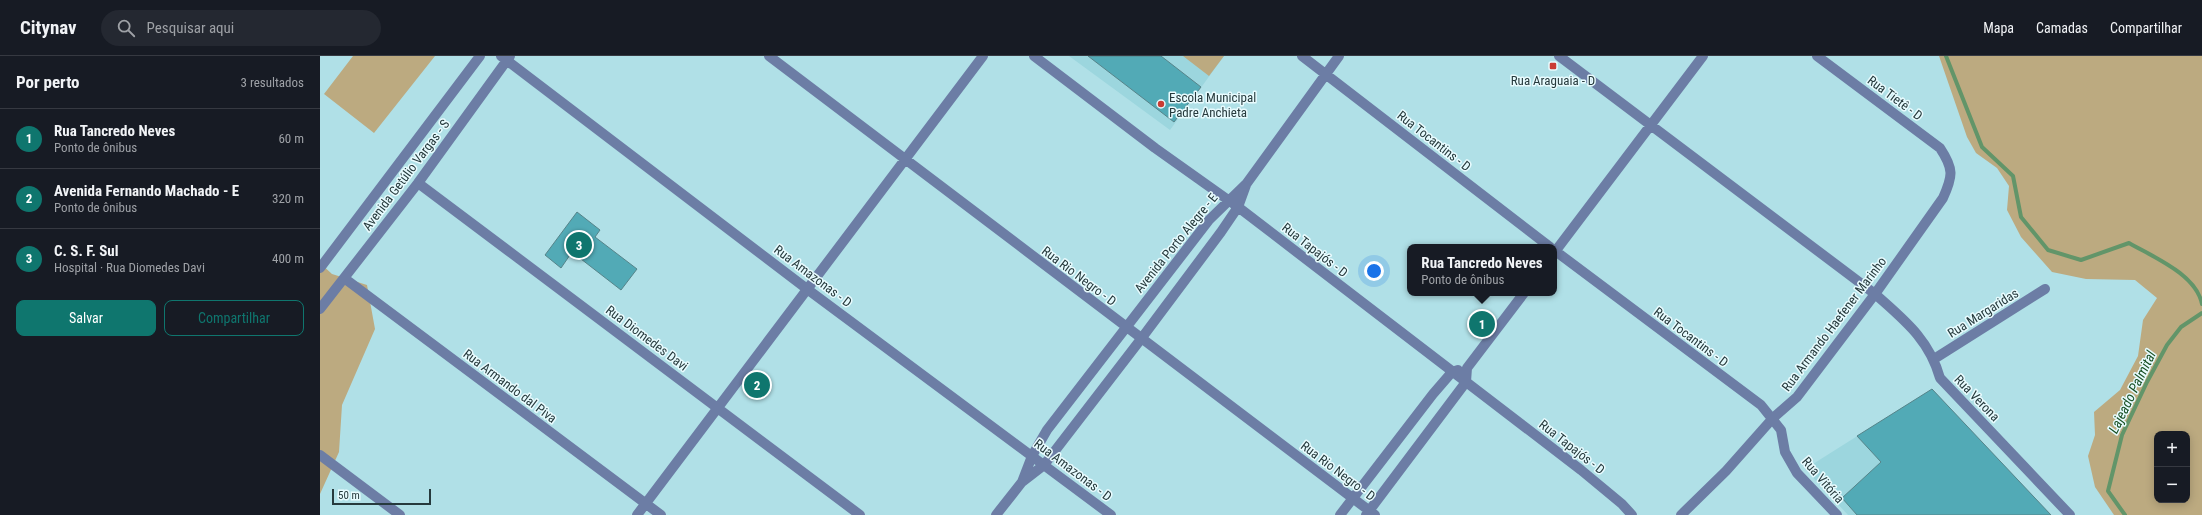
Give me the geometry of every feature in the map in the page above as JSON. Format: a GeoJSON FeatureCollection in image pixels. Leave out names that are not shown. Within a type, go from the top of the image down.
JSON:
{"type":"FeatureCollection","features":[{"type":"Feature","properties":{"kind":"street","name":"Avenida Getúlio Vargas - S"},"geometry":{"type":"LineString","coordinates":[[320,268],[480,56]]}},
{"type":"Feature","properties":{"kind":"street","name":"Rua Rio Negro - D"},"geometry":{"type":"LineString","coordinates":[[768,56],[1353,498],[1370,514]]}},
{"type":"Feature","properties":{"kind":"street"},"geometry":{"type":"LineString","coordinates":[[637,515],[983,56]]}},
{"type":"Feature","properties":{"kind":"street","name":"Rua Tapajós - D"},"geometry":{"type":"LineString","coordinates":[[1034,56],[1238,207],[1581,470],[1622,504],[1632,515]]}},
{"type":"Feature","properties":{"kind":"street","name":"Rua Tocantins - D"},"geometry":{"type":"LineString","coordinates":[[1302,56],[1545,244]]}},
{"type":"Feature","properties":{"kind":"street","name":"Avenida Porto Alegre - E"},"geometry":{"type":"LineString","coordinates":[[1022,482],[1032,456],[1047,430],[1209,220],[1227,200],[1247,183],[1339,56]]}},
{"type":"Feature","properties":{"kind":"street"},"geometry":{"type":"LineString","coordinates":[[1559,56],[1875,294]]}},
{"type":"Feature","properties":{"kind":"street"},"geometry":{"type":"LineString","coordinates":[[1557,245],[1703,56]]}},
{"type":"Feature","properties":{"kind":"street","name":"Rua Tietê - D"},"geometry":{"type":"LineString","coordinates":[[1817,56],[1940,148],[1951,167]]}},
{"type":"Feature","properties":{"kind":"street","name":"Avenida Getúlio Vargas - S"},"geometry":{"type":"LineString","coordinates":[[320,309],[418,182],[506,57]]}},
{"type":"Feature","properties":{"kind":"street","name":"Rua Amazonas - D"},"geometry":{"type":"LineString","coordinates":[[506,57],[808,289],[1111,515]]}},
{"type":"Feature","properties":{"kind":"street","name":"Rua Armando Haefener Marinho"},"geometry":{"type":"LineString","coordinates":[[1681,515],[1726,471],[1773,418],[1797,397],[1875,294],[1943,198],[1951,181],[1951,167]]}},
{"type":"Feature","properties":{"kind":"street","name":"Rua Diomedes Davi"},"geometry":{"type":"LineString","coordinates":[[418,182],[860,515]]}},
{"type":"Feature","properties":{"kind":"street","name":"Avenida Porto Alegre - E"},"geometry":{"type":"LineString","coordinates":[[996,515],[1022,482],[1044,465],[1141,339],[1238,207],[1247,183]]}},
{"type":"Feature","properties":{"kind":"street","name":"Rua Tocantins - D"},"geometry":{"type":"LineString","coordinates":[[1557,253],[1761,405],[1773,418]]}},
{"type":"Feature","properties":{"kind":"street","name":"Rua Armando dal Piva"},"geometry":{"type":"LineString","coordinates":[[344,278],[660,515]]}},
{"type":"Feature","properties":{"kind":"street","name":"Rua Margaridas"},"geometry":{"type":"LineString","coordinates":[[1934,359],[2045,289]]}},
{"type":"Feature","properties":{"kind":"street","name":"Rua Verona"},"geometry":{"type":"LineString","coordinates":[[1875,294],[1916,332],[1934,359],[1940,378],[2070,515]]}},
{"type":"Feature","properties":{"kind":"street"},"geometry":{"type":"LineString","coordinates":[[1370,514],[1466,382],[1467,368],[1522,296]]}},
{"type":"Feature","properties":{"kind":"street"},"geometry":{"type":"LineString","coordinates":[[1340,515],[1433,394],[1452,372],[1467,368]]}},
{"type":"Feature","properties":{"kind":"street","name":"Rua Vitória"},"geometry":{"type":"LineString","coordinates":[[1773,418],[1781,430],[1785,452],[1797,473],[1836,515]]}},
{"type":"Feature","properties":{"kind":"street"},"geometry":{"type":"LineString","coordinates":[[320,455],[400,515]]}},
{"type":"Feature","properties":{"kind":"shaded area"},"geometry":{"type":"Polygon","coordinates":[[[353,56],[435,56],[374,133],[324,94],[353,56]]]}},
{"type":"Feature","properties":{"kind":"shaded area","name":"Escola Municipal Padre Anchieta"},"geometry":{"type":"Polygon","coordinates":[[[1069,56],[1224,56],[1170,130],[1069,56]]]}},
{"type":"Feature","properties":{"kind":"shaded area"},"geometry":{"type":"Polygon","coordinates":[[[1183,56],[1224,56],[1209,76],[1183,56]]]}},
{"type":"Feature","properties":{"kind":"shaded area"},"geometry":{"type":"Polygon","coordinates":[[[1939,56],[2202,56],[2202,515],[2114,515],[2095,487],[2088,456],[2095,435],[2094,412],[2120,390],[2138,356],[2143,320],[2157,298],[2135,280],[2086,279],[2052,272],[2021,237],[2007,210],[2009,186],[1997,168],[1976,153],[1967,137],[1939,56]]]}},
{"type":"Feature","properties":{"kind":"shaded area"},"geometry":{"type":"Polygon","coordinates":[[[320,263],[332,274],[367,285],[375,329],[342,405],[339,452],[320,494],[320,263]]]}},
{"type":"Feature","properties":{"kind":"shaded area"},"geometry":{"type":"Polygon","coordinates":[[[1932,389],[2051,515],[1848,515],[1805,469],[1932,389]]]}},
{"type":"Feature","properties":{"kind":"building","name":"Escola Municipal Padre Anchieta"},"geometry":{"type":"Polygon","coordinates":[[[1088,56],[1161,56],[1201,87],[1174,122],[1088,56]]]}},
{"type":"Feature","properties":{"kind":"building"},"geometry":{"type":"Polygon","coordinates":[[[577,212],[600,230],[595,237],[637,269],[621,290],[572,252],[561,268],[545,255],[577,212]]]}},
{"type":"Feature","properties":{"kind":"building"},"geometry":{"type":"Polygon","coordinates":[[[1932,389],[2051,515],[1857,515],[1842,498],[1881,462],[1857,436],[1932,389]]]}},
{"type":"Feature","properties":{"kind":"waterway","name":"Lajeado Palmital"},"geometry":{"type":"LineString","coordinates":[[1946,56],[1982,147],[2013,176],[2021,217],[2048,250],[2081,260],[2129,243],[2183,275],[2198,293],[2202,304]]}},
{"type":"Feature","properties":{"kind":"waterway","name":"Lajeado Palmital"},"geometry":{"type":"LineString","coordinates":[[2125,515],[2108,491],[2122,435],[2147,382],[2167,345],[2181,327],[2202,313]]}},
{"type":"Feature","properties":{"kind":"place","name":"Rua Araguaia - D"},"geometry":{"type":"Point","coordinates":[1553,66]}},
{"type":"Feature","properties":{"kind":"place","name":"Escola Municipal Padre Anchieta"},"geometry":{"type":"Point","coordinates":[1161,104]}},
{"type":"Feature","properties":{"kind":"place","name":"C. S. F. Sul"},"geometry":{"type":"Point","coordinates":[579,245]}},
{"type":"Feature","properties":{"kind":"place","name":"Rua Tancredo Neves"},"geometry":{"type":"Point","coordinates":[1482,324]}},
{"type":"Feature","properties":{"kind":"place","name":"Avenida Fernando Machado - E"},"geometry":{"type":"Point","coordinates":[757,385]}}]}
